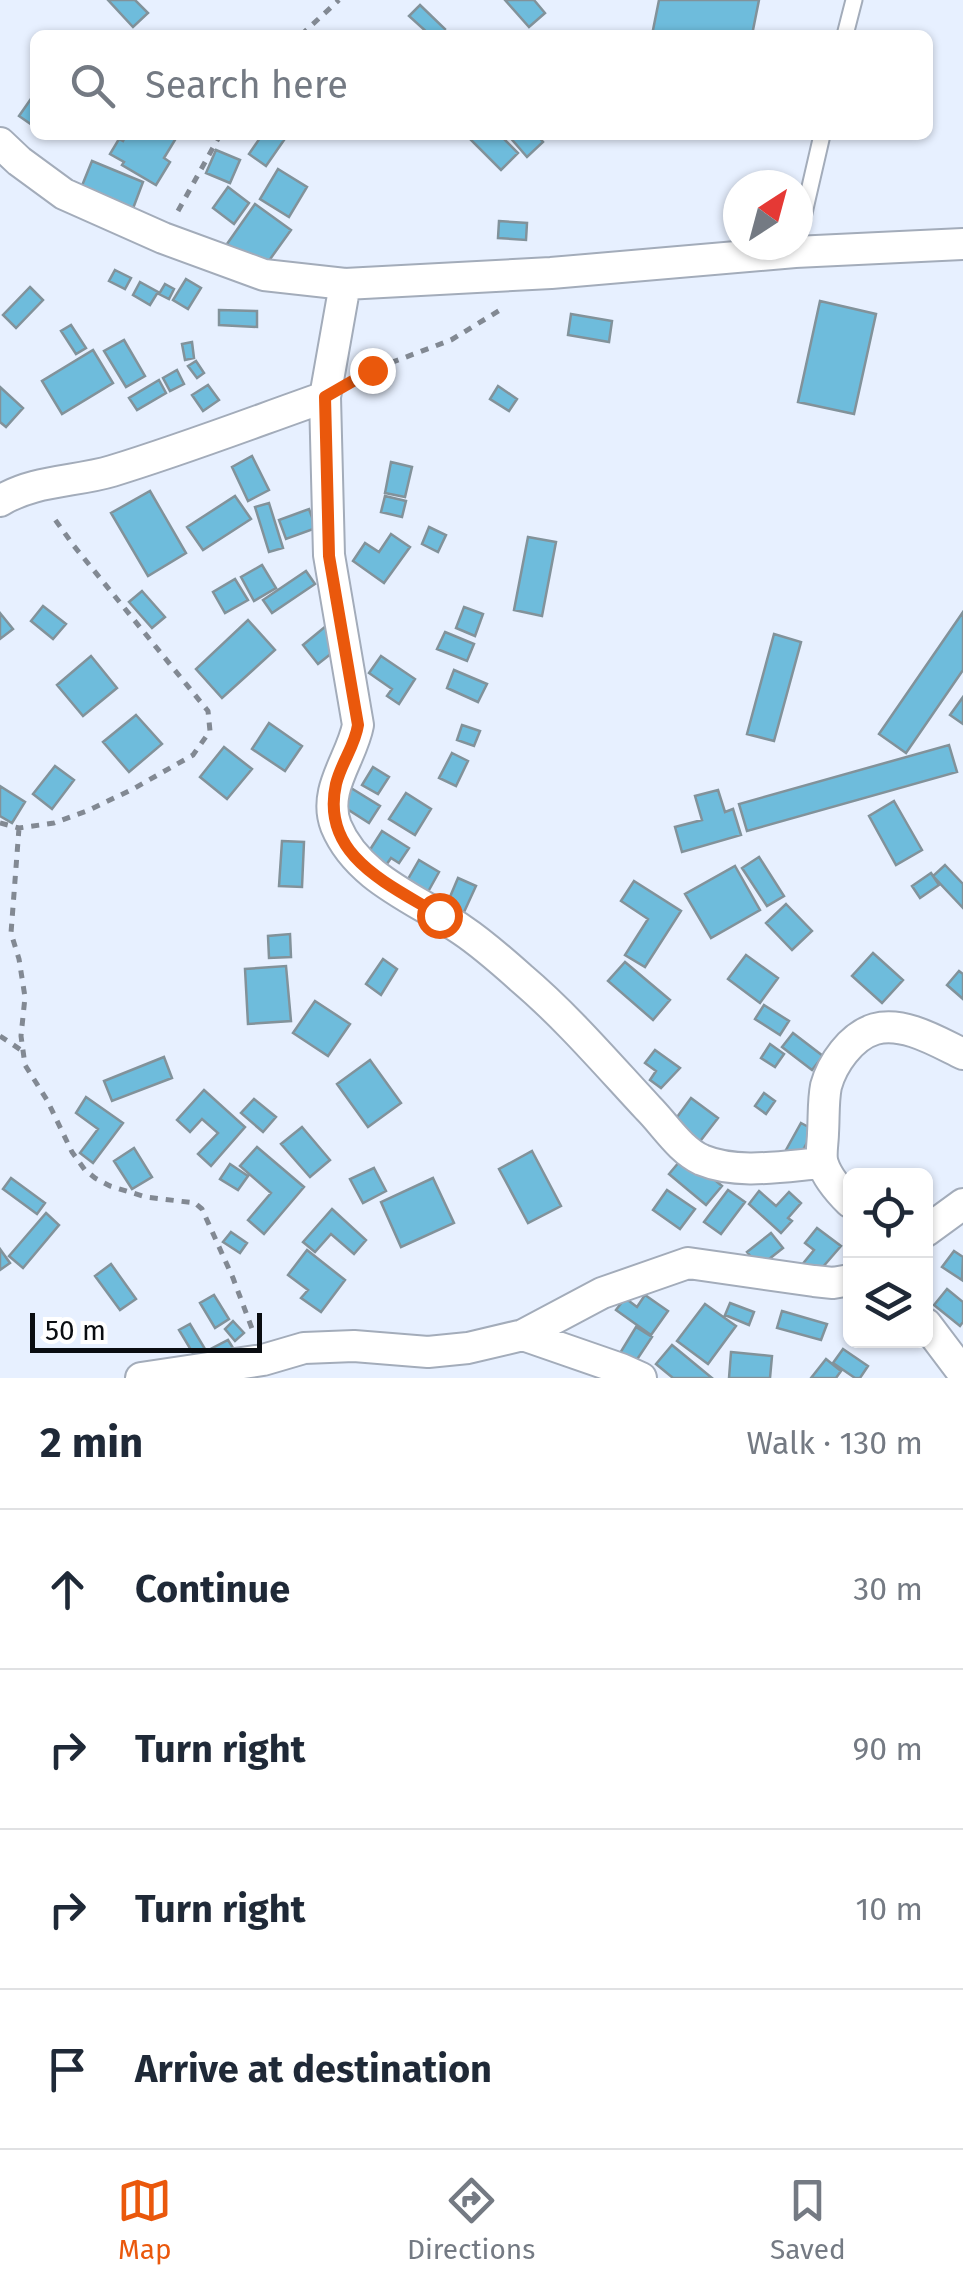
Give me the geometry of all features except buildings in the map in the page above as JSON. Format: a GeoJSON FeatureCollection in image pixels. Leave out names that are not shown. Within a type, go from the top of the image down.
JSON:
{"type":"FeatureCollection","features":[{"type":"Feature","properties":{"kind":"street"},"geometry":{"type":"LineString","coordinates":[[6,156],[64,194],[162,238],[264,275],[345,284],[551,272],[723,253]]}},
{"type":"Feature","properties":{"kind":"street"},"geometry":{"type":"LineString","coordinates":[[813,245],[963,244]]}},
{"type":"Feature","properties":{"kind":"street"},"geometry":{"type":"LineString","coordinates":[[345,284],[325,397],[329,556],[358,725],[333,798],[334,820],[344,843],[368,872],[462,930],[546,1000],[698,1158],[726,1168],[822,1163]]}},
{"type":"Feature","properties":{"kind":"street"},"geometry":{"type":"LineString","coordinates":[[0,500],[31,487],[108,473],[325,397]]}},
{"type":"Feature","properties":{"kind":"street"},"geometry":{"type":"LineString","coordinates":[[843,1195],[822,1163],[826,1088],[836,1063],[848,1047],[877,1028],[902,1028],[963,1054]]}},
{"type":"Feature","properties":{"kind":"street"},"geometry":{"type":"LineString","coordinates":[[933,1226],[963,1204]]}},
{"type":"Feature","properties":{"kind":"street"},"geometry":{"type":"LineString","coordinates":[[142,1378],[263,1360],[304,1348],[354,1346],[428,1352],[468,1348],[523,1335],[602,1293],[688,1263],[814,1281],[843,1281]]}},
{"type":"Feature","properties":{"kind":"street"},"geometry":{"type":"LineString","coordinates":[[933,1333],[963,1373]]}},
{"type":"Feature","properties":{"kind":"street"},"geometry":{"type":"LineString","coordinates":[[523,1335],[641,1378]]}},
{"type":"Feature","properties":{"kind":"lane"},"geometry":{"type":"LineString","coordinates":[[847,30],[854,0]]}},
{"type":"Feature","properties":{"kind":"lane"},"geometry":{"type":"LineString","coordinates":[[813,173],[821,140]]}},
{"type":"Feature","properties":{"kind":"path"},"geometry":{"type":"LineString","coordinates":[[307,30],[340,0]]}},
{"type":"Feature","properties":{"kind":"path"},"geometry":{"type":"LineString","coordinates":[[162,238],[217,140]]}},
{"type":"Feature","properties":{"kind":"path"},"geometry":{"type":"LineString","coordinates":[[325,397],[361,374],[451,340],[507,306]]}},
{"type":"Feature","properties":{"kind":"path"},"geometry":{"type":"LineString","coordinates":[[0,823],[19,828],[54,823],[87,811],[193,755],[210,730],[208,711],[31,487]]}},
{"type":"Feature","properties":{"kind":"path"},"geometry":{"type":"LineString","coordinates":[[19,828],[10,933],[25,997],[25,1065],[48,1100],[72,1152],[95,1178],[146,1197],[195,1203],[202,1210],[234,1278],[263,1360]]}},
{"type":"Feature","properties":{"kind":"path"},"geometry":{"type":"LineString","coordinates":[[0,1036],[22,1050]]}},
{"type":"Feature","properties":{"kind":"route"},"geometry":{"type":"LineString","coordinates":[[372,370],[325,397],[329,556],[358,725],[337,778],[334,820],[344,843],[368,872],[439,915]]}}]}
